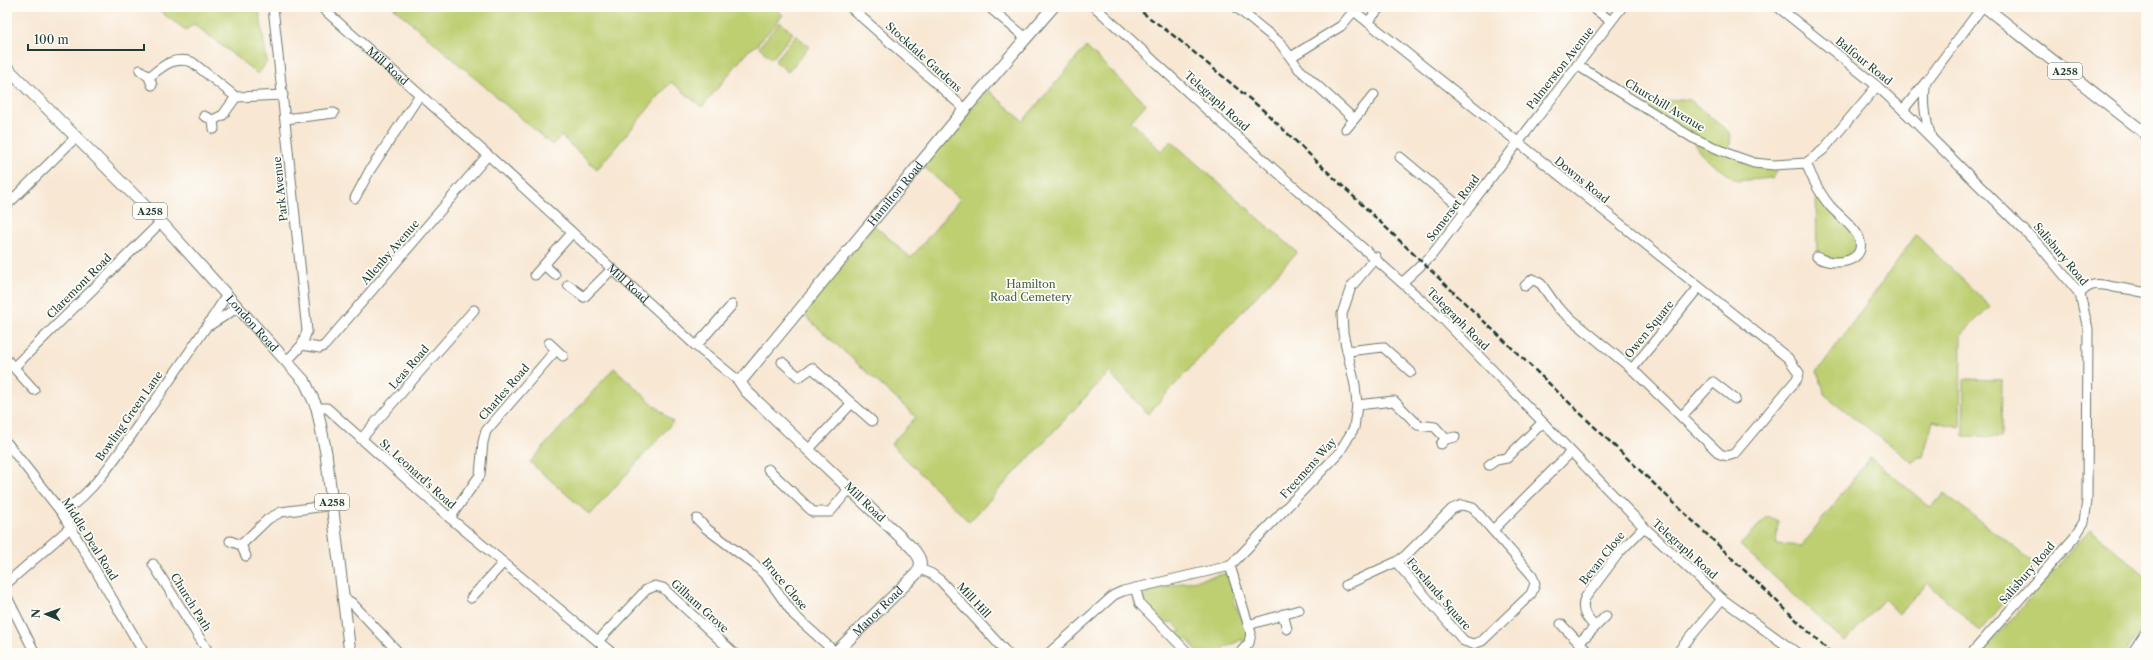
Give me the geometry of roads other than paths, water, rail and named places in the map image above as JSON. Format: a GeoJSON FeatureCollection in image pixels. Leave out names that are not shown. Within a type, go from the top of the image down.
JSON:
{"type":"FeatureCollection","features":[{"type":"Feature","properties":{"kind":"main road","name":"Hamilton Road"},"geometry":{"type":"LineString","coordinates":[[740,382],[965,109],[1053,7]]}},
{"type":"Feature","properties":{"kind":"main road","name":"A258"},"geometry":{"type":"LineString","coordinates":[[1983,7],[2146,134]]}},
{"type":"Feature","properties":{"kind":"main road","name":"London Road"},"geometry":{"type":"LineString","coordinates":[[7,68],[161,222],[305,382],[317,408],[326,453],[350,653]]}},
{"type":"Feature","properties":{"kind":"main road","name":"Mill Road"},"geometry":{"type":"LineString","coordinates":[[740,382],[746,391],[912,548],[921,562],[920,569]]}},
{"type":"Feature","properties":{"kind":"main road","name":"Manor Road"},"geometry":{"type":"LineString","coordinates":[[835,653],[920,569]]}},
{"type":"Feature","properties":{"kind":"street","name":"Park Avenue"},"geometry":{"type":"LineString","coordinates":[[273,7],[307,332],[302,345]]}},
{"type":"Feature","properties":{"kind":"street","name":"Mill Road"},"geometry":{"type":"LineString","coordinates":[[321,7],[419,96],[488,155],[696,346],[740,382]]}},
{"type":"Feature","properties":{"kind":"street","name":"Stockdale Gardens"},"geometry":{"type":"LineString","coordinates":[[850,7],[965,109]]}},
{"type":"Feature","properties":{"kind":"street"},"geometry":{"type":"LineString","coordinates":[[989,7],[1026,38]]}},
{"type":"Feature","properties":{"kind":"street","name":"Telegraph Road"},"geometry":{"type":"LineString","coordinates":[[1095,7],[1205,108],[1376,257],[1445,321],[1644,527],[1722,599],[1797,653]]}},
{"type":"Feature","properties":{"kind":"street"},"geometry":{"type":"LineString","coordinates":[[1236,7],[1280,43],[1298,68],[1354,119]]}},
{"type":"Feature","properties":{"kind":"street"},"geometry":{"type":"LineString","coordinates":[[1368,22],[1380,7]]}},
{"type":"Feature","properties":{"kind":"street"},"geometry":{"type":"LineString","coordinates":[[1592,7],[1611,21]]}},
{"type":"Feature","properties":{"kind":"street","name":"Palmerston Avenue"},"geometry":{"type":"LineString","coordinates":[[1517,143],[1622,7]]}},
{"type":"Feature","properties":{"kind":"street","name":"Balfour Road"},"geometry":{"type":"LineString","coordinates":[[1778,7],[1877,86],[1904,110],[1931,138]]}},
{"type":"Feature","properties":{"kind":"street"},"geometry":{"type":"LineString","coordinates":[[1904,110],[1983,7]]}},
{"type":"Feature","properties":{"kind":"street"},"geometry":{"type":"LineString","coordinates":[[1291,57],[1341,26],[1351,9]]}},
{"type":"Feature","properties":{"kind":"street","name":"Downs Road"},"geometry":{"type":"LineString","coordinates":[[1351,9],[1788,358],[1799,373]]}},
{"type":"Feature","properties":{"kind":"street"},"geometry":{"type":"LineString","coordinates":[[140,70],[150,81],[167,63],[185,59],[192,62],[236,97],[283,95]]}},
{"type":"Feature","properties":{"kind":"street","name":"Churchill Avenue"},"geometry":{"type":"LineString","coordinates":[[1577,65],[1693,138],[1734,156],[1754,163],[1774,165],[1806,163]]}},
{"type":"Feature","properties":{"kind":"street"},"geometry":{"type":"LineString","coordinates":[[1926,82],[1924,95],[1925,114],[1931,138]]}},
{"type":"Feature","properties":{"kind":"street"},"geometry":{"type":"LineString","coordinates":[[1817,257],[1831,263],[1843,262],[1854,258],[1860,250],[1861,244],[1858,235],[1829,205],[1816,186],[1806,163],[1823,150],[1877,86]]}},
{"type":"Feature","properties":{"kind":"street"},"geometry":{"type":"LineString","coordinates":[[1346,129],[1374,95]]}},
{"type":"Feature","properties":{"kind":"street"},"geometry":{"type":"LineString","coordinates":[[355,198],[367,168],[419,96]]}},
{"type":"Feature","properties":{"kind":"street"},"geometry":{"type":"LineString","coordinates":[[204,116],[214,124],[223,115],[236,97]]}},
{"type":"Feature","properties":{"kind":"street"},"geometry":{"type":"LineString","coordinates":[[285,119],[334,113]]}},
{"type":"Feature","properties":{"kind":"street"},"geometry":{"type":"LineString","coordinates":[[7,205],[76,137]]}},
{"type":"Feature","properties":{"kind":"street","name":"Salisbury Road"},"geometry":{"type":"LineString","coordinates":[[1931,138],[2039,245],[2080,294],[2088,329],[2088,472],[2087,501],[2084,522],[2074,538],[1972,653]]}},
{"type":"Feature","properties":{"kind":"street","name":"Somerset Road"},"geometry":{"type":"LineString","coordinates":[[1403,282],[1431,256],[1466,212],[1517,143]]}},
{"type":"Feature","properties":{"kind":"street","name":"Allenby Avenue"},"geometry":{"type":"LineString","coordinates":[[302,345],[320,348],[325,345],[488,155]]}},
{"type":"Feature","properties":{"kind":"street"},"geometry":{"type":"LineString","coordinates":[[1400,156],[1466,212]]}},
{"type":"Feature","properties":{"kind":"street","name":"Claremont Road"},"geometry":{"type":"LineString","coordinates":[[14,367],[161,222]]}},
{"type":"Feature","properties":{"kind":"street"},"geometry":{"type":"LineString","coordinates":[[535,275],[572,233]]}},
{"type":"Feature","properties":{"kind":"street","name":"Freemens Way"},"geometry":{"type":"LineString","coordinates":[[1230,566],[1339,453],[1354,428],[1357,405],[1355,385],[1342,327],[1344,304],[1351,287],[1376,257]]}},
{"type":"Feature","properties":{"kind":"street"},"geometry":{"type":"LineString","coordinates":[[544,265],[555,274]]}},
{"type":"Feature","properties":{"kind":"street"},"geometry":{"type":"LineString","coordinates":[[568,285],[584,297],[612,268]]}},
{"type":"Feature","properties":{"kind":"street"},"geometry":{"type":"LineString","coordinates":[[1525,286],[1533,279],[1541,284],[1558,308],[1632,369]]}},
{"type":"Feature","properties":{"kind":"street"},"geometry":{"type":"LineString","coordinates":[[2080,294],[2084,288],[2094,283],[2130,288],[2146,293]]}},
{"type":"Feature","properties":{"kind":"street","name":"Owen Square"},"geometry":{"type":"LineString","coordinates":[[1698,287],[1632,369],[1720,454],[1727,456],[1734,454],[1797,379],[1799,373]]}},
{"type":"Feature","properties":{"kind":"street","name":"Bowling Green Lane"},"geometry":{"type":"LineString","coordinates":[[62,513],[80,501],[103,474],[208,325],[226,296]]}},
{"type":"Feature","properties":{"kind":"street"},"geometry":{"type":"LineString","coordinates":[[696,346],[732,305]]}},
{"type":"Feature","properties":{"kind":"street","name":"Bowling Green Lane"},"geometry":{"type":"LineString","coordinates":[[208,325],[237,308]]}},
{"type":"Feature","properties":{"kind":"street","name":"Leas Road"},"geometry":{"type":"LineString","coordinates":[[361,439],[474,310]]}},
{"type":"Feature","properties":{"kind":"street"},"geometry":{"type":"LineString","coordinates":[[287,361],[302,345]]}},
{"type":"Feature","properties":{"kind":"street"},"geometry":{"type":"LineString","coordinates":[[1347,351],[1383,347],[1411,372]]}},
{"type":"Feature","properties":{"kind":"street","name":"Charles Road"},"geometry":{"type":"LineString","coordinates":[[450,518],[480,475],[482,442],[486,431],[556,350]]}},
{"type":"Feature","properties":{"kind":"street"},"geometry":{"type":"LineString","coordinates":[[7,360],[34,390]]}},
{"type":"Feature","properties":{"kind":"street"},"geometry":{"type":"LineString","coordinates":[[782,362],[800,377],[808,369],[812,368],[872,421]]}},
{"type":"Feature","properties":{"kind":"street"},"geometry":{"type":"LineString","coordinates":[[1682,416],[1713,382],[1735,399]]}},
{"type":"Feature","properties":{"kind":"street"},"geometry":{"type":"LineString","coordinates":[[1357,405],[1394,401],[1418,425],[1435,427],[1448,440]]}},
{"type":"Feature","properties":{"kind":"street"},"geometry":{"type":"LineString","coordinates":[[809,449],[851,404]]}},
{"type":"Feature","properties":{"kind":"street","name":"St. Leonard's Road"},"geometry":{"type":"LineString","coordinates":[[317,408],[327,408],[450,518],[611,653]]}},
{"type":"Feature","properties":{"kind":"street"},"geometry":{"type":"LineString","coordinates":[[1489,465],[1496,460],[1507,458],[1542,422]]}},
{"type":"Feature","properties":{"kind":"street","name":"Middle Deal Road"},"geometry":{"type":"LineString","coordinates":[[7,443],[62,513],[144,653]]}},
{"type":"Feature","properties":{"kind":"street"},"geometry":{"type":"LineString","coordinates":[[1493,530],[1571,452]]}},
{"type":"Feature","properties":{"kind":"street"},"geometry":{"type":"LineString","coordinates":[[768,469],[813,512],[830,512],[850,488]]}},
{"type":"Feature","properties":{"kind":"street"},"geometry":{"type":"LineString","coordinates":[[241,545],[268,520],[281,512],[333,505]]}},
{"type":"Feature","properties":{"kind":"street","name":"Forelands Square"},"geometry":{"type":"LineString","coordinates":[[1346,585],[1396,562],[1457,506],[1468,505],[1493,530],[1532,575],[1535,584],[1531,594],[1478,643],[1473,644],[1464,641],[1396,562]]}},
{"type":"Feature","properties":{"kind":"street","name":"Bruce Close"},"geometry":{"type":"LineString","coordinates":[[697,519],[706,529],[754,565],[767,577],[794,615],[835,653]]}},
{"type":"Feature","properties":{"kind":"street"},"geometry":{"type":"LineString","coordinates":[[7,583],[71,527]]}},
{"type":"Feature","properties":{"kind":"street","name":"Bevan Close"},"geometry":{"type":"LineString","coordinates":[[1595,626],[1584,614],[1583,603],[1585,598],[1618,554],[1644,527]]}},
{"type":"Feature","properties":{"kind":"street"},"geometry":{"type":"LineString","coordinates":[[230,541],[241,545],[246,556]]}},
{"type":"Feature","properties":{"kind":"street"},"geometry":{"type":"LineString","coordinates":[[471,598],[503,563]]}},
{"type":"Feature","properties":{"kind":"street","name":"Church Path"},"geometry":{"type":"LineString","coordinates":[[153,564],[210,653]]}},
{"type":"Feature","properties":{"kind":"street"},"geometry":{"type":"LineString","coordinates":[[1049,653],[1114,595],[1135,588],[1230,566],[1248,625],[1250,639],[1249,643],[1240,653]]}},
{"type":"Feature","properties":{"kind":"street","name":"Mill Hill"},"geometry":{"type":"LineString","coordinates":[[920,569],[932,574],[941,581],[1008,653]]}},
{"type":"Feature","properties":{"kind":"street","name":"Gilham Grove"},"geometry":{"type":"LineString","coordinates":[[598,641],[646,590],[655,586],[663,588],[734,653]]}},
{"type":"Feature","properties":{"kind":"street"},"geometry":{"type":"LineString","coordinates":[[1135,588],[1142,608],[1188,653]]}},
{"type":"Feature","properties":{"kind":"street"},"geometry":{"type":"LineString","coordinates":[[7,597],[35,653]]}},
{"type":"Feature","properties":{"kind":"street"},"geometry":{"type":"LineString","coordinates":[[344,598],[352,603],[399,653]]}},
{"type":"Feature","properties":{"kind":"street"},"geometry":{"type":"LineString","coordinates":[[1677,653],[1722,599]]}},
{"type":"Feature","properties":{"kind":"street"},"geometry":{"type":"LineString","coordinates":[[1248,625],[1299,610]]}},
{"type":"Feature","properties":{"kind":"street"},"geometry":{"type":"LineString","coordinates":[[1283,614],[1287,629]]}},
{"type":"Feature","properties":{"kind":"street"},"geometry":{"type":"LineString","coordinates":[[1579,643],[1606,616]]}},
{"type":"Feature","properties":{"kind":"street"},"geometry":{"type":"LineString","coordinates":[[1561,624],[1589,653]]}},
{"type":"Feature","properties":{"kind":"street"},"geometry":{"type":"LineString","coordinates":[[2132,653],[2146,632]]}},
{"type":"Feature","properties":{"kind":"railway"},"geometry":{"type":"LineString","coordinates":[[1135,7],[1178,39],[1263,110],[1831,653]]}},
{"type":"Feature","properties":{"kind":"park label","name":"Hamilton Road Cemetery"},"geometry":{"type":"Point","coordinates":[1031,290]}}]}
